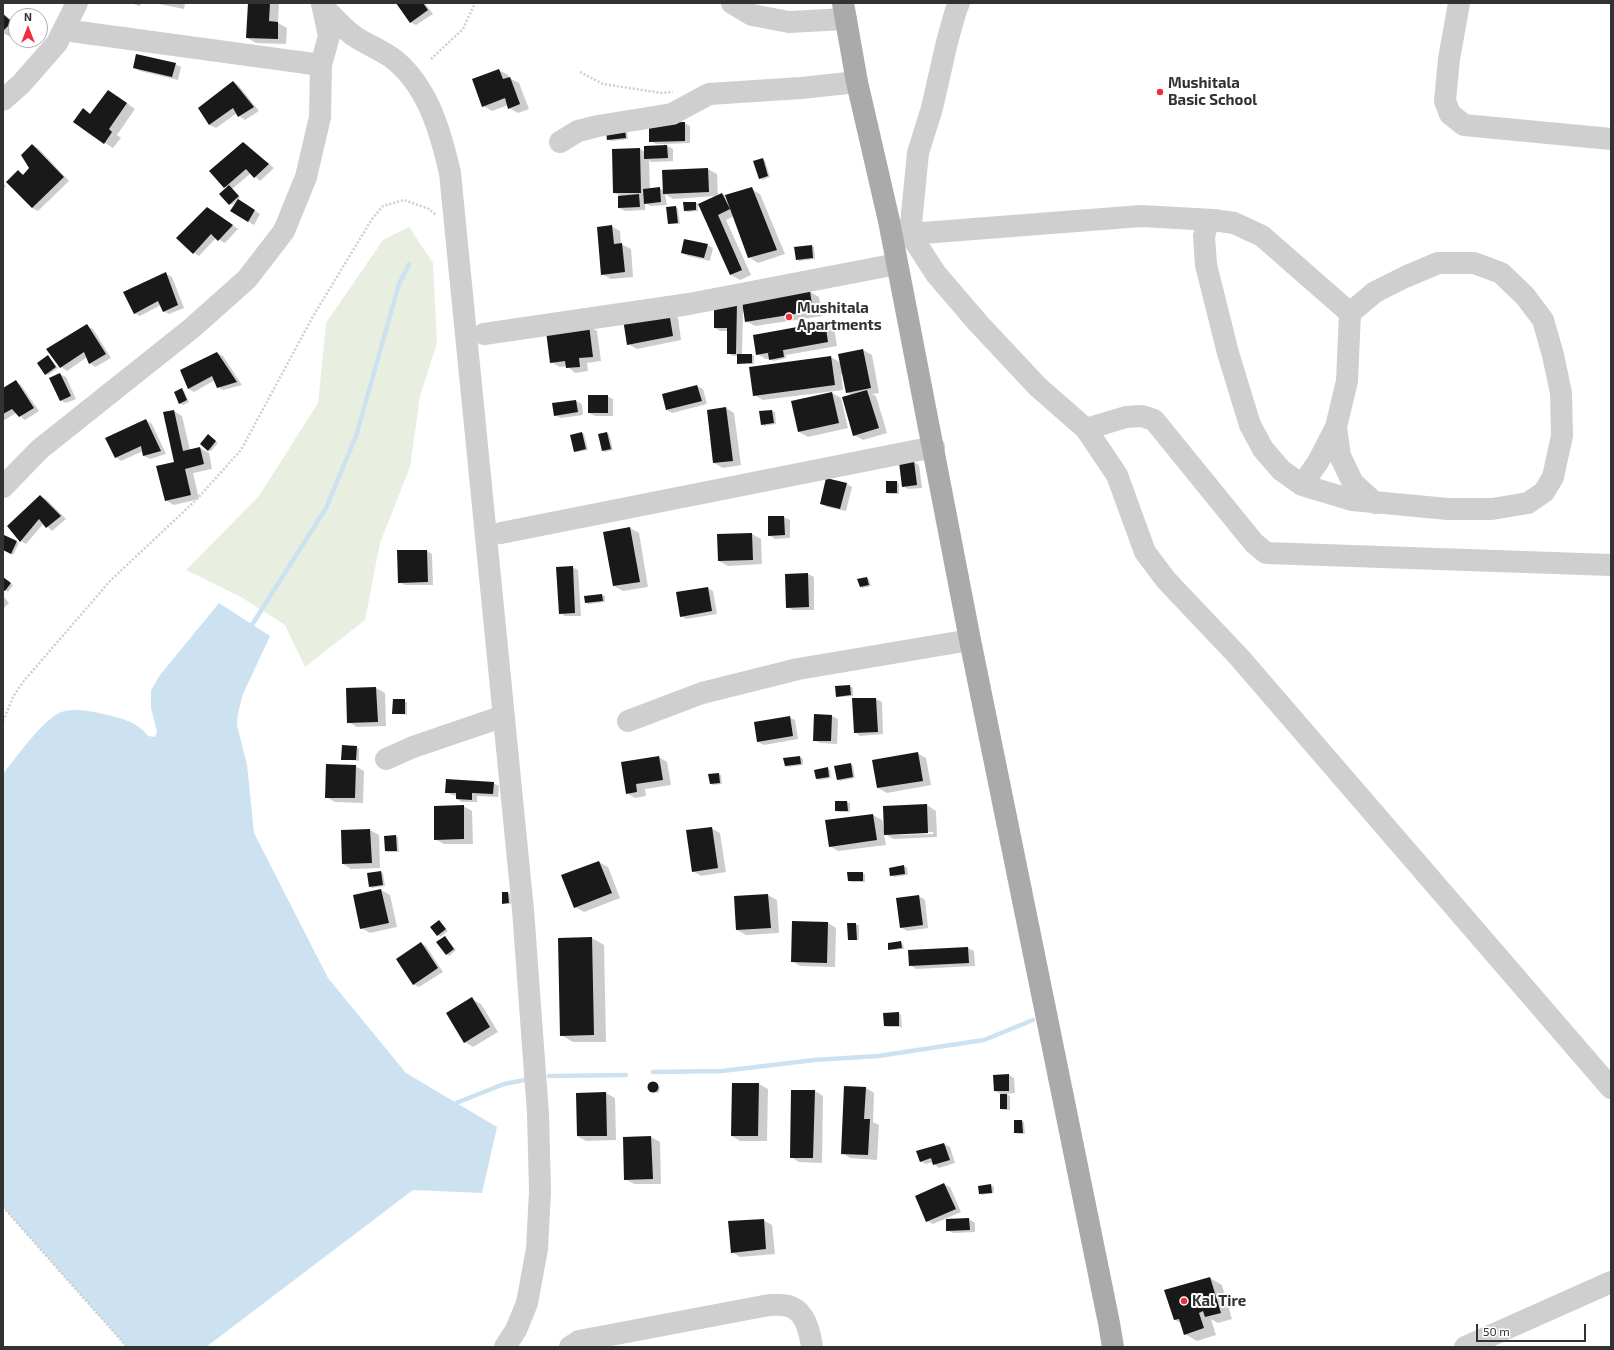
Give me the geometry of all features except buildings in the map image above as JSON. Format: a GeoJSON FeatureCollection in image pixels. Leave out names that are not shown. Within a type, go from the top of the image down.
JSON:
{"type":"FeatureCollection","features":[{"type":"Feature","properties":{"kind":"main road"},"geometry":{"type":"LineString","coordinates":[[845,11],[857,82],[900,233],[897,264],[934,448],[970,640],[1113,1347]]}},
{"type":"Feature","properties":{"kind":"street"},"geometry":{"type":"LineString","coordinates":[[3,100],[21,84],[57,43],[77,3]]}},
{"type":"Feature","properties":{"kind":"street"},"geometry":{"type":"LineString","coordinates":[[732,3],[752,15],[789,22],[845,11]]}},
{"type":"Feature","properties":{"kind":"street"},"geometry":{"type":"LineString","coordinates":[[900,233],[918,153],[932,108],[947,42],[956,10],[960,3]]}},
{"type":"Feature","properties":{"kind":"street"},"geometry":{"type":"LineString","coordinates":[[1459,3],[1449,59],[1445,101],[1450,114],[1464,125],[1611,139]]}},
{"type":"Feature","properties":{"kind":"street"},"geometry":{"type":"LineString","coordinates":[[3,486],[40,449],[192,328],[247,279],[284,231],[306,177],[320,117],[321,65],[329,36],[323,6]]}},
{"type":"Feature","properties":{"kind":"street"},"geometry":{"type":"LineString","coordinates":[[323,6],[353,35],[396,61],[414,80],[429,107],[442,139],[450,173],[524,918],[538,1114],[540,1191],[537,1249],[527,1303],[516,1330],[505,1347]]}},
{"type":"Feature","properties":{"kind":"street"},"geometry":{"type":"LineString","coordinates":[[64,30],[321,65]]}},
{"type":"Feature","properties":{"kind":"street"},"geometry":{"type":"LineString","coordinates":[[560,142],[578,131],[585,129],[672,114],[709,94],[802,88],[857,82]]}},
{"type":"Feature","properties":{"kind":"street"},"geometry":{"type":"LineString","coordinates":[[900,233],[1141,216],[1213,220],[1234,223],[1262,236],[1350,313]]}},
{"type":"Feature","properties":{"kind":"street"},"geometry":{"type":"LineString","coordinates":[[1213,220],[1207,226],[1204,236],[1206,265],[1250,425],[1263,449],[1281,470],[1302,485],[1352,500],[1448,509],[1492,509],[1528,503],[1544,492],[1553,477],[1562,436],[1561,393],[1553,355],[1543,320],[1525,296],[1501,273],[1474,263],[1438,263],[1374,292],[1350,313],[1347,381],[1336,427],[1318,462],[1302,485]]}},
{"type":"Feature","properties":{"kind":"street"},"geometry":{"type":"LineString","coordinates":[[900,233],[978,323],[1038,387],[1086,430],[1117,475],[1145,552],[1166,580],[1239,657],[1611,1088]]}},
{"type":"Feature","properties":{"kind":"street"},"geometry":{"type":"LineString","coordinates":[[484,334],[689,304],[897,264]]}},
{"type":"Feature","properties":{"kind":"street"},"geometry":{"type":"LineString","coordinates":[[1086,430],[1126,417],[1142,416],[1154,420],[1254,543],[1266,553],[1611,564]]}},
{"type":"Feature","properties":{"kind":"street"},"geometry":{"type":"LineString","coordinates":[[1336,427],[1340,456],[1353,483],[1375,503]]}},
{"type":"Feature","properties":{"kind":"street"},"geometry":{"type":"LineString","coordinates":[[501,533],[934,448]]}},
{"type":"Feature","properties":{"kind":"street"},"geometry":{"type":"LineString","coordinates":[[628,721],[702,693],[798,669],[970,640]]}},
{"type":"Feature","properties":{"kind":"street"},"geometry":{"type":"LineString","coordinates":[[386,760],[413,747],[504,716]]}},
{"type":"Feature","properties":{"kind":"street"},"geometry":{"type":"LineString","coordinates":[[1465,1347],[1611,1282]]}},
{"type":"Feature","properties":{"kind":"street"},"geometry":{"type":"LineString","coordinates":[[570,1347],[579,1341],[769,1305],[789,1306],[801,1314],[810,1332],[812,1347]]}},
{"type":"Feature","properties":{"kind":"path"},"geometry":{"type":"LineString","coordinates":[[431,59],[463,29],[475,3]]}},
{"type":"Feature","properties":{"kind":"path"},"geometry":{"type":"LineString","coordinates":[[580,72],[603,84],[662,93],[677,92]]}},
{"type":"Feature","properties":{"kind":"path"},"geometry":{"type":"LineString","coordinates":[[3,721],[13,697],[23,682],[110,581],[196,500],[241,450],[312,318],[372,219],[383,206],[404,200],[430,209],[440,218]]}},
{"type":"Feature","properties":{"kind":"path"},"geometry":{"type":"LineString","coordinates":[[3,1207],[127,1347]]}},
{"type":"Feature","properties":{"kind":"green space"},"geometry":{"type":"Polygon","coordinates":[[[409,227],[433,263],[437,343],[420,396],[410,467],[380,543],[365,620],[305,667],[285,625],[241,597],[186,570],[259,496],[318,403],[326,323],[383,240],[409,227]]]}},
{"type":"Feature","properties":{"kind":"water"},"geometry":{"type":"Polygon","coordinates":[[[219,603],[270,636],[243,694],[238,713],[237,725],[247,765],[254,833],[328,978],[406,1073],[497,1127],[482,1193],[413,1190],[206,1347],[127,1347],[3,1207],[3,774],[40,728],[57,714],[65,711],[87,711],[119,718],[140,727],[148,736],[155,737],[157,732],[151,708],[151,690],[160,675],[219,603]]]}},
{"type":"Feature","properties":{"kind":"waterway"},"geometry":{"type":"LineString","coordinates":[[250,628],[326,508],[356,436],[399,284],[409,264]]}},
{"type":"Feature","properties":{"kind":"waterway"},"geometry":{"type":"LineString","coordinates":[[653,1072],[722,1071],[814,1060],[878,1056],[984,1040],[1033,1020]]}},
{"type":"Feature","properties":{"kind":"waterway"},"geometry":{"type":"LineString","coordinates":[[549,1076],[626,1075]]}},
{"type":"Feature","properties":{"kind":"waterway"},"geometry":{"type":"LineString","coordinates":[[456,1103],[504,1084],[525,1080]]}},
{"type":"Feature","properties":{"kind":"place","name":"Mushitala Basic School"},"geometry":{"type":"Point","coordinates":[1160,92]}},
{"type":"Feature","properties":{"kind":"place","name":"Mushitala Apartments"},"geometry":{"type":"Point","coordinates":[789,317]}},
{"type":"Feature","properties":{"kind":"place","name":"Kal Tire"},"geometry":{"type":"Point","coordinates":[1184,1301]}}]}
